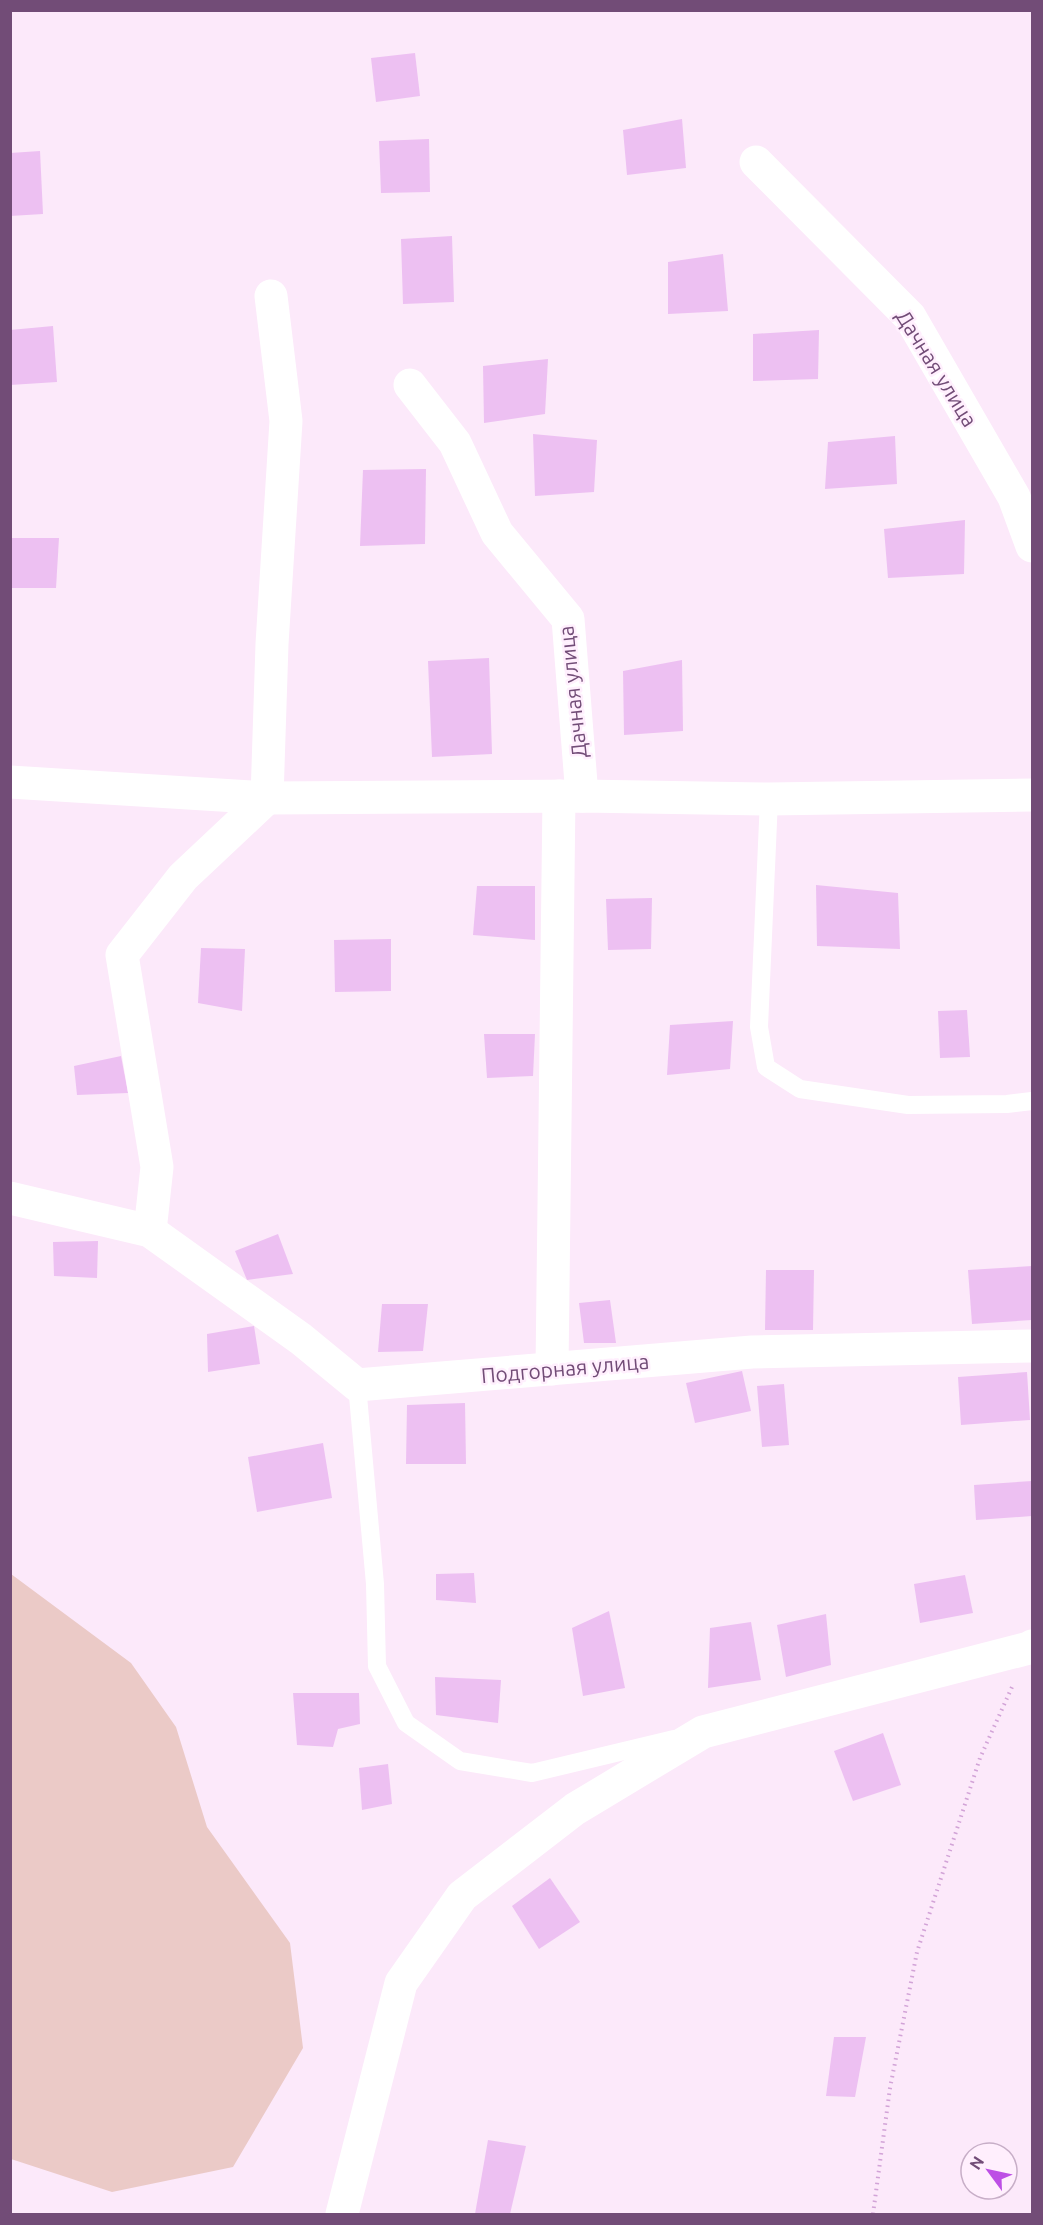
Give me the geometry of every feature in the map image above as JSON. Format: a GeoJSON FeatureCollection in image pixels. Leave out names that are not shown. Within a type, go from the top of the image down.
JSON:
{"type":"FeatureCollection","features":[{"type":"Feature","properties":{"kind":"street","name":"Дачная улица"},"geometry":{"type":"LineString","coordinates":[[756,162],[910,317],[1014,497],[1032,546]]}},
{"type":"Feature","properties":{"kind":"street"},"geometry":{"type":"LineString","coordinates":[[150,1231],[158,1167],[122,955],[183,878],[267,798],[272,644],[286,421],[271,296]]}},
{"type":"Feature","properties":{"kind":"street","name":"Дачная улица"},"geometry":{"type":"LineString","coordinates":[[410,385],[455,442],[497,533],[568,619],[570,796],[552,1369]]}},
{"type":"Feature","properties":{"kind":"street"},"geometry":{"type":"LineString","coordinates":[[10,782],[267,798],[570,796],[769,799],[1032,795]]}},
{"type":"Feature","properties":{"kind":"street"},"geometry":{"type":"LineString","coordinates":[[10,1198],[150,1231],[301,1339],[357,1385]]}},
{"type":"Feature","properties":{"kind":"street","name":"Подгорная улица"},"geometry":{"type":"LineString","coordinates":[[357,1385],[752,1352],[1032,1346]]}},
{"type":"Feature","properties":{"kind":"street"},"geometry":{"type":"LineString","coordinates":[[342,2214],[401,1983],[462,1896],[575,1809],[703,1732],[1031,1647]]}},
{"type":"Feature","properties":{"kind":"lane"},"geometry":{"type":"LineString","coordinates":[[769,799],[759,1027],[766,1067],[800,1089],[908,1105],[1007,1104],[1032,1101]]}},
{"type":"Feature","properties":{"kind":"lane"},"geometry":{"type":"LineString","coordinates":[[357,1385],[375,1584],[377,1666],[406,1723],[460,1761],[532,1773],[703,1732]]}},
{"type":"Feature","properties":{"kind":"path"},"geometry":{"type":"LineString","coordinates":[[873,2214],[890,2088],[917,1952],[980,1758],[1031,1647]]}},
{"type":"Feature","properties":{"kind":"shaded area"},"geometry":{"type":"Polygon","coordinates":[[[11,1574],[131,1663],[176,1727],[207,1827],[290,1943],[303,2048],[233,2167],[112,2192],[11,2159],[11,1574]]]}},
{"type":"Feature","properties":{"kind":"building"},"geometry":{"type":"Polygon","coordinates":[[[415,53],[420,96],[376,102],[371,58],[415,53]]]}},
{"type":"Feature","properties":{"kind":"building"},"geometry":{"type":"Polygon","coordinates":[[[682,119],[686,168],[627,175],[623,130],[682,119]]]}},
{"type":"Feature","properties":{"kind":"building"},"geometry":{"type":"Polygon","coordinates":[[[429,139],[430,192],[381,193],[379,141],[429,139]]]}},
{"type":"Feature","properties":{"kind":"building"},"geometry":{"type":"Polygon","coordinates":[[[40,151],[43,214],[10,216],[10,153],[40,151]]]}},
{"type":"Feature","properties":{"kind":"building"},"geometry":{"type":"Polygon","coordinates":[[[452,236],[454,302],[403,304],[401,239],[452,236]]]}},
{"type":"Feature","properties":{"kind":"building"},"geometry":{"type":"Polygon","coordinates":[[[723,254],[728,311],[668,314],[668,262],[723,254]]]}},
{"type":"Feature","properties":{"kind":"building"},"geometry":{"type":"Polygon","coordinates":[[[53,326],[57,382],[10,385],[10,330],[53,326]]]}},
{"type":"Feature","properties":{"kind":"building"},"geometry":{"type":"Polygon","coordinates":[[[819,330],[818,379],[753,381],[753,334],[819,330]]]}},
{"type":"Feature","properties":{"kind":"building"},"geometry":{"type":"Polygon","coordinates":[[[548,359],[545,414],[484,423],[483,366],[548,359]]]}},
{"type":"Feature","properties":{"kind":"building"},"geometry":{"type":"Polygon","coordinates":[[[533,434],[597,440],[594,492],[535,496],[533,434]]]}},
{"type":"Feature","properties":{"kind":"building"},"geometry":{"type":"Polygon","coordinates":[[[895,436],[897,484],[825,489],[828,442],[895,436]]]}},
{"type":"Feature","properties":{"kind":"building"},"geometry":{"type":"Polygon","coordinates":[[[426,469],[425,544],[360,546],[363,470],[426,469]]]}},
{"type":"Feature","properties":{"kind":"building"},"geometry":{"type":"Polygon","coordinates":[[[965,520],[964,574],[888,578],[884,529],[965,520]]]}},
{"type":"Feature","properties":{"kind":"building"},"geometry":{"type":"Polygon","coordinates":[[[10,538],[59,538],[56,588],[10,588],[10,538]]]}},
{"type":"Feature","properties":{"kind":"building"},"geometry":{"type":"Polygon","coordinates":[[[489,658],[492,754],[432,757],[428,661],[489,658]]]}},
{"type":"Feature","properties":{"kind":"building"},"geometry":{"type":"Polygon","coordinates":[[[682,660],[683,731],[624,735],[623,671],[682,660]]]}},
{"type":"Feature","properties":{"kind":"building"},"geometry":{"type":"Polygon","coordinates":[[[816,885],[898,893],[900,949],[817,946],[816,885]]]}},
{"type":"Feature","properties":{"kind":"building"},"geometry":{"type":"Polygon","coordinates":[[[477,886],[535,886],[535,940],[473,935],[477,886]]]}},
{"type":"Feature","properties":{"kind":"building"},"geometry":{"type":"Polygon","coordinates":[[[652,898],[651,949],[608,950],[606,899],[652,898]]]}},
{"type":"Feature","properties":{"kind":"building"},"geometry":{"type":"Polygon","coordinates":[[[391,939],[391,991],[335,992],[334,940],[391,939]]]}},
{"type":"Feature","properties":{"kind":"building"},"geometry":{"type":"Polygon","coordinates":[[[201,948],[245,949],[242,1011],[198,1003],[201,948]]]}},
{"type":"Feature","properties":{"kind":"building"},"geometry":{"type":"Polygon","coordinates":[[[967,1010],[970,1057],[940,1058],[938,1011],[967,1010]]]}},
{"type":"Feature","properties":{"kind":"building"},"geometry":{"type":"Polygon","coordinates":[[[733,1021],[730,1069],[667,1075],[670,1025],[733,1021]]]}},
{"type":"Feature","properties":{"kind":"building"},"geometry":{"type":"Polygon","coordinates":[[[484,1034],[535,1034],[533,1076],[487,1078],[484,1034]]]}},
{"type":"Feature","properties":{"kind":"building"},"geometry":{"type":"Polygon","coordinates":[[[121,1056],[128,1093],[77,1095],[74,1066],[121,1056]]]}},
{"type":"Feature","properties":{"kind":"building"},"geometry":{"type":"Polygon","coordinates":[[[278,1234],[293,1274],[247,1280],[235,1251],[278,1234]]]}},
{"type":"Feature","properties":{"kind":"building"},"geometry":{"type":"Polygon","coordinates":[[[98,1241],[97,1278],[54,1276],[53,1242],[98,1241]]]}},
{"type":"Feature","properties":{"kind":"building"},"geometry":{"type":"Polygon","coordinates":[[[1032,1266],[1032,1320],[972,1324],[968,1270],[1032,1266]]]}},
{"type":"Feature","properties":{"kind":"building"},"geometry":{"type":"Polygon","coordinates":[[[766,1270],[814,1270],[813,1330],[765,1330],[766,1270]]]}},
{"type":"Feature","properties":{"kind":"building"},"geometry":{"type":"Polygon","coordinates":[[[610,1300],[616,1343],[584,1343],[579,1303],[610,1300]]]}},
{"type":"Feature","properties":{"kind":"building"},"geometry":{"type":"Polygon","coordinates":[[[382,1304],[428,1304],[423,1351],[378,1352],[382,1304]]]}},
{"type":"Feature","properties":{"kind":"building"},"geometry":{"type":"Polygon","coordinates":[[[254,1326],[260,1364],[208,1372],[207,1334],[254,1326]]]}},
{"type":"Feature","properties":{"kind":"building"},"geometry":{"type":"Polygon","coordinates":[[[742,1371],[751,1411],[695,1423],[686,1383],[742,1371]]]}},
{"type":"Feature","properties":{"kind":"building"},"geometry":{"type":"Polygon","coordinates":[[[1027,1372],[1030,1420],[961,1425],[958,1377],[1027,1372]]]}},
{"type":"Feature","properties":{"kind":"building"},"geometry":{"type":"Polygon","coordinates":[[[784,1384],[789,1445],[762,1447],[757,1386],[784,1384]]]}},
{"type":"Feature","properties":{"kind":"building"},"geometry":{"type":"Polygon","coordinates":[[[465,1403],[466,1464],[406,1464],[407,1405],[465,1403]]]}},
{"type":"Feature","properties":{"kind":"building"},"geometry":{"type":"Polygon","coordinates":[[[323,1443],[332,1498],[257,1512],[248,1457],[323,1443]]]}},
{"type":"Feature","properties":{"kind":"building"},"geometry":{"type":"Polygon","coordinates":[[[1032,1481],[1032,1516],[976,1520],[974,1485],[1032,1481]]]}},
{"type":"Feature","properties":{"kind":"building"},"geometry":{"type":"Polygon","coordinates":[[[474,1573],[476,1603],[436,1600],[436,1574],[474,1573]]]}},
{"type":"Feature","properties":{"kind":"building"},"geometry":{"type":"Polygon","coordinates":[[[965,1575],[973,1613],[920,1623],[914,1584],[965,1575]]]}},
{"type":"Feature","properties":{"kind":"building"},"geometry":{"type":"Polygon","coordinates":[[[609,1611],[625,1688],[583,1696],[572,1628],[609,1611]]]}},
{"type":"Feature","properties":{"kind":"building"},"geometry":{"type":"Polygon","coordinates":[[[826,1614],[831,1665],[786,1677],[777,1625],[826,1614]]]}},
{"type":"Feature","properties":{"kind":"building"},"geometry":{"type":"Polygon","coordinates":[[[751,1622],[761,1680],[708,1688],[710,1628],[751,1622]]]}},
{"type":"Feature","properties":{"kind":"building"},"geometry":{"type":"Polygon","coordinates":[[[435,1677],[501,1680],[498,1723],[436,1715],[435,1677]]]}},
{"type":"Feature","properties":{"kind":"building"},"geometry":{"type":"Polygon","coordinates":[[[293,1693],[359,1693],[360,1724],[338,1729],[333,1747],[297,1745],[293,1693]]]}},
{"type":"Feature","properties":{"kind":"building"},"geometry":{"type":"Polygon","coordinates":[[[883,1733],[901,1785],[853,1801],[834,1751],[883,1733]]]}},
{"type":"Feature","properties":{"kind":"building"},"geometry":{"type":"Polygon","coordinates":[[[388,1764],[392,1804],[362,1810],[359,1768],[388,1764]]]}},
{"type":"Feature","properties":{"kind":"building"},"geometry":{"type":"Polygon","coordinates":[[[550,1878],[580,1922],[539,1949],[512,1906],[550,1878]]]}},
{"type":"Feature","properties":{"kind":"building"},"geometry":{"type":"Polygon","coordinates":[[[834,2037],[866,2037],[855,2097],[826,2096],[834,2037]]]}},
{"type":"Feature","properties":{"kind":"building"},"geometry":{"type":"Polygon","coordinates":[[[488,2140],[526,2146],[510,2214],[475,2214],[488,2140]]]}}]}
